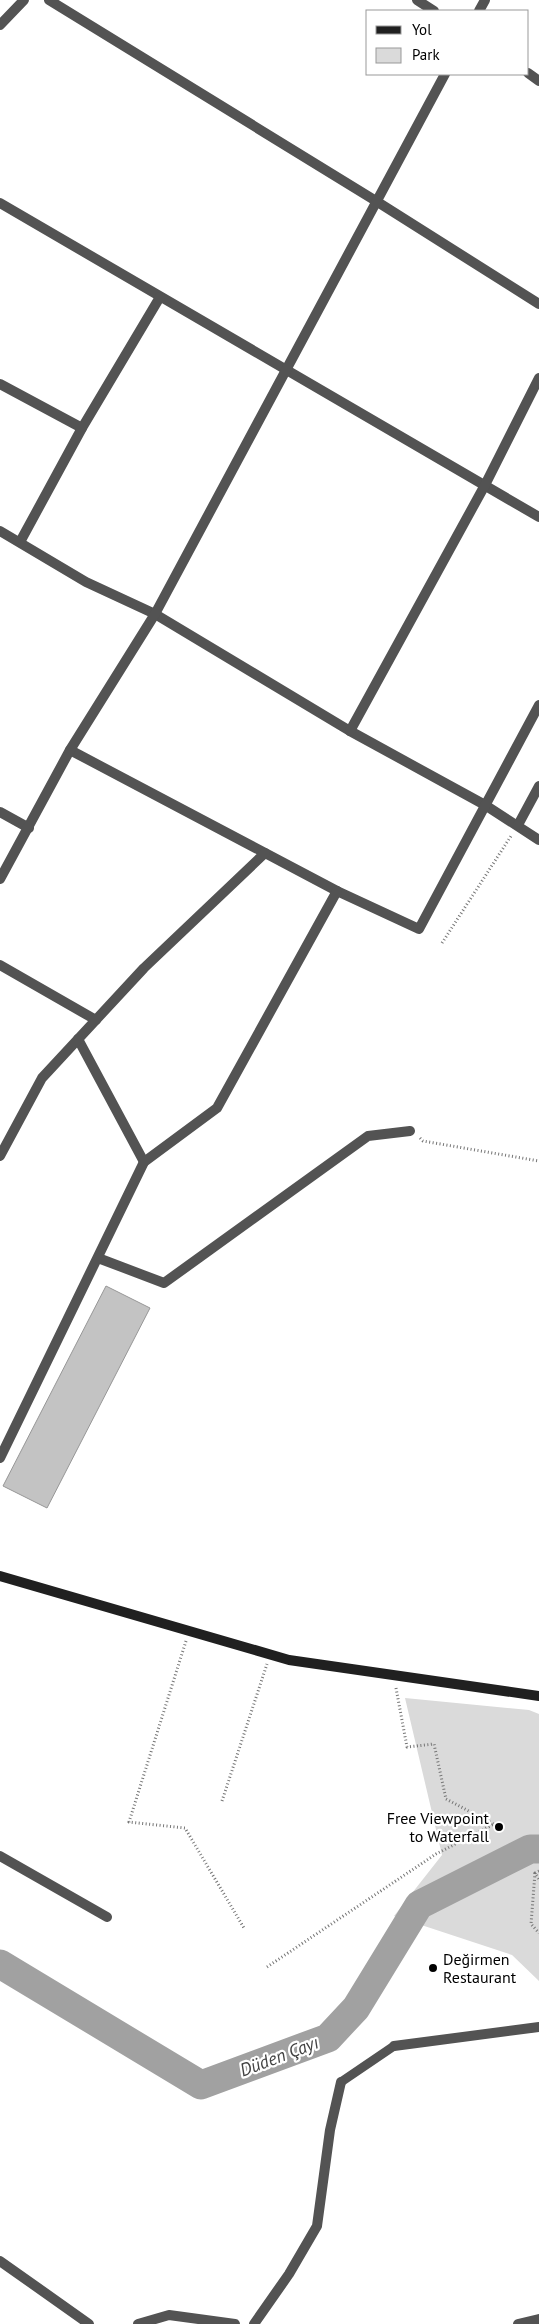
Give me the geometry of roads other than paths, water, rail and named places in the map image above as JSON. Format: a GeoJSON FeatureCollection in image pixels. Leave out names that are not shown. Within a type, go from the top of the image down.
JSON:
{"type":"FeatureCollection","features":[{"type":"Feature","properties":{"kind":"street"},"geometry":{"type":"LineString","coordinates":[[0,25],[24,0]]}},
{"type":"Feature","properties":{"kind":"street"},"geometry":{"type":"LineString","coordinates":[[49,0],[376,201],[539,304]]}},
{"type":"Feature","properties":{"kind":"street"},"geometry":{"type":"LineString","coordinates":[[417,0],[432,10]]}},
{"type":"Feature","properties":{"kind":"street"},"geometry":{"type":"LineString","coordinates":[[0,878],[70,750],[155,614],[444,75]]}},
{"type":"Feature","properties":{"kind":"street"},"geometry":{"type":"LineString","coordinates":[[0,203],[539,517]]}},
{"type":"Feature","properties":{"kind":"street"},"geometry":{"type":"LineString","coordinates":[[20,542],[82,428],[160,297]]}},
{"type":"Feature","properties":{"kind":"street"},"geometry":{"type":"LineString","coordinates":[[350,731],[485,485],[539,378]]}},
{"type":"Feature","properties":{"kind":"street"},"geometry":{"type":"LineString","coordinates":[[0,384],[82,428]]}},
{"type":"Feature","properties":{"kind":"street"},"geometry":{"type":"LineString","coordinates":[[0,531],[86,582],[155,614],[350,731],[485,805],[539,840]]}},
{"type":"Feature","properties":{"kind":"street"},"geometry":{"type":"LineString","coordinates":[[70,750],[337,891],[419,929],[539,705]]}},
{"type":"Feature","properties":{"kind":"street"},"geometry":{"type":"LineString","coordinates":[[518,825],[539,786]]}},
{"type":"Feature","properties":{"kind":"street"},"geometry":{"type":"LineString","coordinates":[[0,812],[29,828]]}},
{"type":"Feature","properties":{"kind":"street"},"geometry":{"type":"LineString","coordinates":[[0,1156],[42,1078],[144,968],[265,853]]}},
{"type":"Feature","properties":{"kind":"street"},"geometry":{"type":"LineString","coordinates":[[0,1458],[144,1162],[218,1108],[337,891]]}},
{"type":"Feature","properties":{"kind":"street"},"geometry":{"type":"LineString","coordinates":[[0,965],[96,1020]]}},
{"type":"Feature","properties":{"kind":"street"},"geometry":{"type":"LineString","coordinates":[[78,1039],[144,1162]]}},
{"type":"Feature","properties":{"kind":"street"},"geometry":{"type":"LineString","coordinates":[[98,1258],[164,1283],[368,1136],[410,1131]]}},
{"type":"Feature","properties":{"kind":"street"},"geometry":{"type":"LineString","coordinates":[[0,1576],[289,1660],[539,1696]]}},
{"type":"Feature","properties":{"kind":"street"},"geometry":{"type":"LineString","coordinates":[[0,1856],[107,1916]]}},
{"type":"Feature","properties":{"kind":"street"},"geometry":{"type":"LineString","coordinates":[[394,2046],[539,2027]]}},
{"type":"Feature","properties":{"kind":"street"},"geometry":{"type":"LineString","coordinates":[[254,2324],[289,2274],[317,2226],[330,2130],[341,2082]]}},
{"type":"Feature","properties":{"kind":"street"},"geometry":{"type":"LineString","coordinates":[[0,2261],[89,2324]]}},
{"type":"Feature","properties":{"kind":"street"},"geometry":{"type":"LineString","coordinates":[[138,2324],[169,2315],[235,2324]]}},
{"type":"Feature","properties":{"kind":"street"},"geometry":{"type":"LineString","coordinates":[[518,2324],[539,2319]]}},
{"type":"Feature","properties":{"kind":"lane"},"geometry":{"type":"LineString","coordinates":[[341,2082],[394,2046]]}},
{"type":"Feature","properties":{"kind":"waterway","name":"Düden Çayı"},"geometry":{"type":"LineString","coordinates":[[0,1964],[201,2085],[328,2038],[356,2008],[419,1905],[530,1849],[539,1849]]}},
{"type":"Feature","properties":{"kind":"place","name":"Free Viewpoint to Waterfall"},"geometry":{"type":"Point","coordinates":[499,1827]}},
{"type":"Feature","properties":{"kind":"place","name":"Değirmen Restaurant"},"geometry":{"type":"Point","coordinates":[433,1968]}}]}
